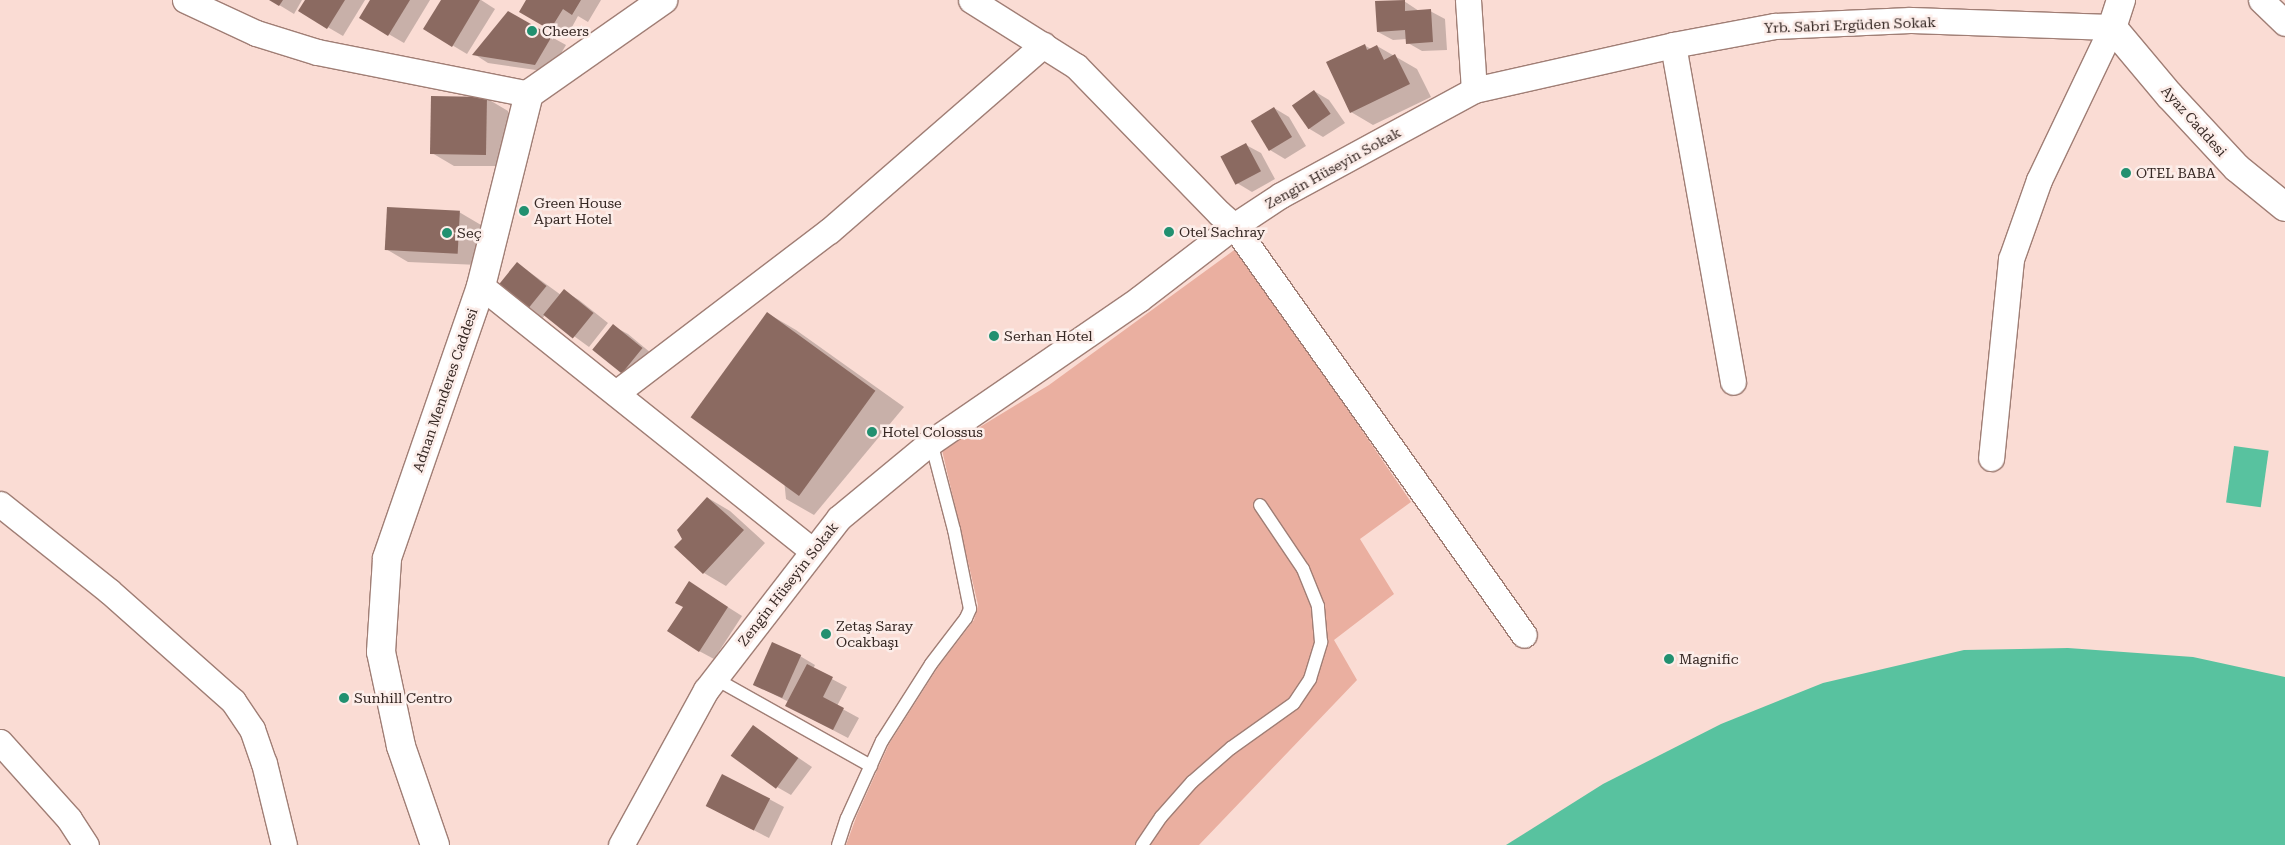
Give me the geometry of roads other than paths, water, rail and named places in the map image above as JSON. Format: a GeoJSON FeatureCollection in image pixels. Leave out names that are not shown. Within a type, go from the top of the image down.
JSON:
{"type":"FeatureCollection","features":[{"type":"Feature","properties":{"kind":"street"},"geometry":{"type":"LineString","coordinates":[[185,0],[256,33],[317,52],[529,94],[663,0]]}},
{"type":"Feature","properties":{"kind":"street"},"geometry":{"type":"LineString","coordinates":[[971,0],[1076,66],[1219,213],[1234,226],[1524,635]]}},
{"type":"Feature","properties":{"kind":"street"},"geometry":{"type":"LineString","coordinates":[[1468,0],[1474,90]]}},
{"type":"Feature","properties":{"kind":"street"},"geometry":{"type":"LineString","coordinates":[[1991,458],[2011,259],[2039,180],[2112,27],[2121,0]]}},
{"type":"Feature","properties":{"kind":"street"},"geometry":{"type":"LineString","coordinates":[[2261,0],[2285,23]]}},
{"type":"Feature","properties":{"kind":"street","name":"Yrb. Sabri Ergüden Sokak"},"geometry":{"type":"LineString","coordinates":[[1474,90],[1672,45],[1774,26],[1913,10],[2112,27]]}},
{"type":"Feature","properties":{"kind":"street","name":"Ayaz Caddesi"},"geometry":{"type":"LineString","coordinates":[[2112,27],[2170,96],[2236,168],[2285,207]]}},
{"type":"Feature","properties":{"kind":"street"},"geometry":{"type":"LineString","coordinates":[[616,393],[830,231],[1043,45]]}},
{"type":"Feature","properties":{"kind":"street"},"geometry":{"type":"LineString","coordinates":[[1672,45],[1733,382]]}},
{"type":"Feature","properties":{"kind":"street","name":"Zengin Hüseyin Sokak"},"geometry":{"type":"LineString","coordinates":[[622,845],[706,690],[812,550],[839,518],[931,442],[1139,299],[1234,226],[1281,195],[1474,90]]}},
{"type":"Feature","properties":{"kind":"street","name":"Adnan Menderes Caddesi"},"geometry":{"type":"LineString","coordinates":[[436,845],[402,746],[381,652],[382,608],[387,558],[481,286],[529,94]]}},
{"type":"Feature","properties":{"kind":"street"},"geometry":{"type":"LineString","coordinates":[[481,286],[812,550]]}},
{"type":"Feature","properties":{"kind":"street"},"geometry":{"type":"LineString","coordinates":[[0,504],[110,591],[233,701],[252,729],[264,763],[284,845]]}},
{"type":"Feature","properties":{"kind":"street"},"geometry":{"type":"LineString","coordinates":[[0,742],[69,819],[86,845]]}},
{"type":"Feature","properties":{"kind":"lane"},"geometry":{"type":"LineString","coordinates":[[838,845],[847,818],[882,741],[931,664],[966,618],[970,609],[954,530],[931,442]]}},
{"type":"Feature","properties":{"kind":"lane"},"geometry":{"type":"LineString","coordinates":[[1142,845],[1161,817],[1192,782],[1231,748],[1294,703],[1310,679],[1321,642],[1318,606],[1303,569],[1260,505]]}},
{"type":"Feature","properties":{"kind":"lane"},"geometry":{"type":"LineString","coordinates":[[714,678],[871,766]]}},
{"type":"Feature","properties":{"kind":"place","name":"Cheers"},"geometry":{"type":"Point","coordinates":[532,31]}},
{"type":"Feature","properties":{"kind":"place","name":"OTEL BABA"},"geometry":{"type":"Point","coordinates":[2126,173]}},
{"type":"Feature","properties":{"kind":"place","name":"Green House Apart Hotel"},"geometry":{"type":"Point","coordinates":[524,211]}},
{"type":"Feature","properties":{"kind":"place","name":"Otel Sachray"},"geometry":{"type":"Point","coordinates":[1169,232]}},
{"type":"Feature","properties":{"kind":"place","name":"Seç"},"geometry":{"type":"Point","coordinates":[447,233]}},
{"type":"Feature","properties":{"kind":"place","name":"Serhan Hotel"},"geometry":{"type":"Point","coordinates":[994,336]}},
{"type":"Feature","properties":{"kind":"place","name":"Hotel Colossus"},"geometry":{"type":"Point","coordinates":[872,432]}},
{"type":"Feature","properties":{"kind":"place","name":"Zetaş Saray Ocakbaşı"},"geometry":{"type":"Point","coordinates":[826,634]}},
{"type":"Feature","properties":{"kind":"place","name":"Magnific"},"geometry":{"type":"Point","coordinates":[1669,659]}},
{"type":"Feature","properties":{"kind":"place","name":"Sunhill Centro"},"geometry":{"type":"Point","coordinates":[344,698]}}]}
